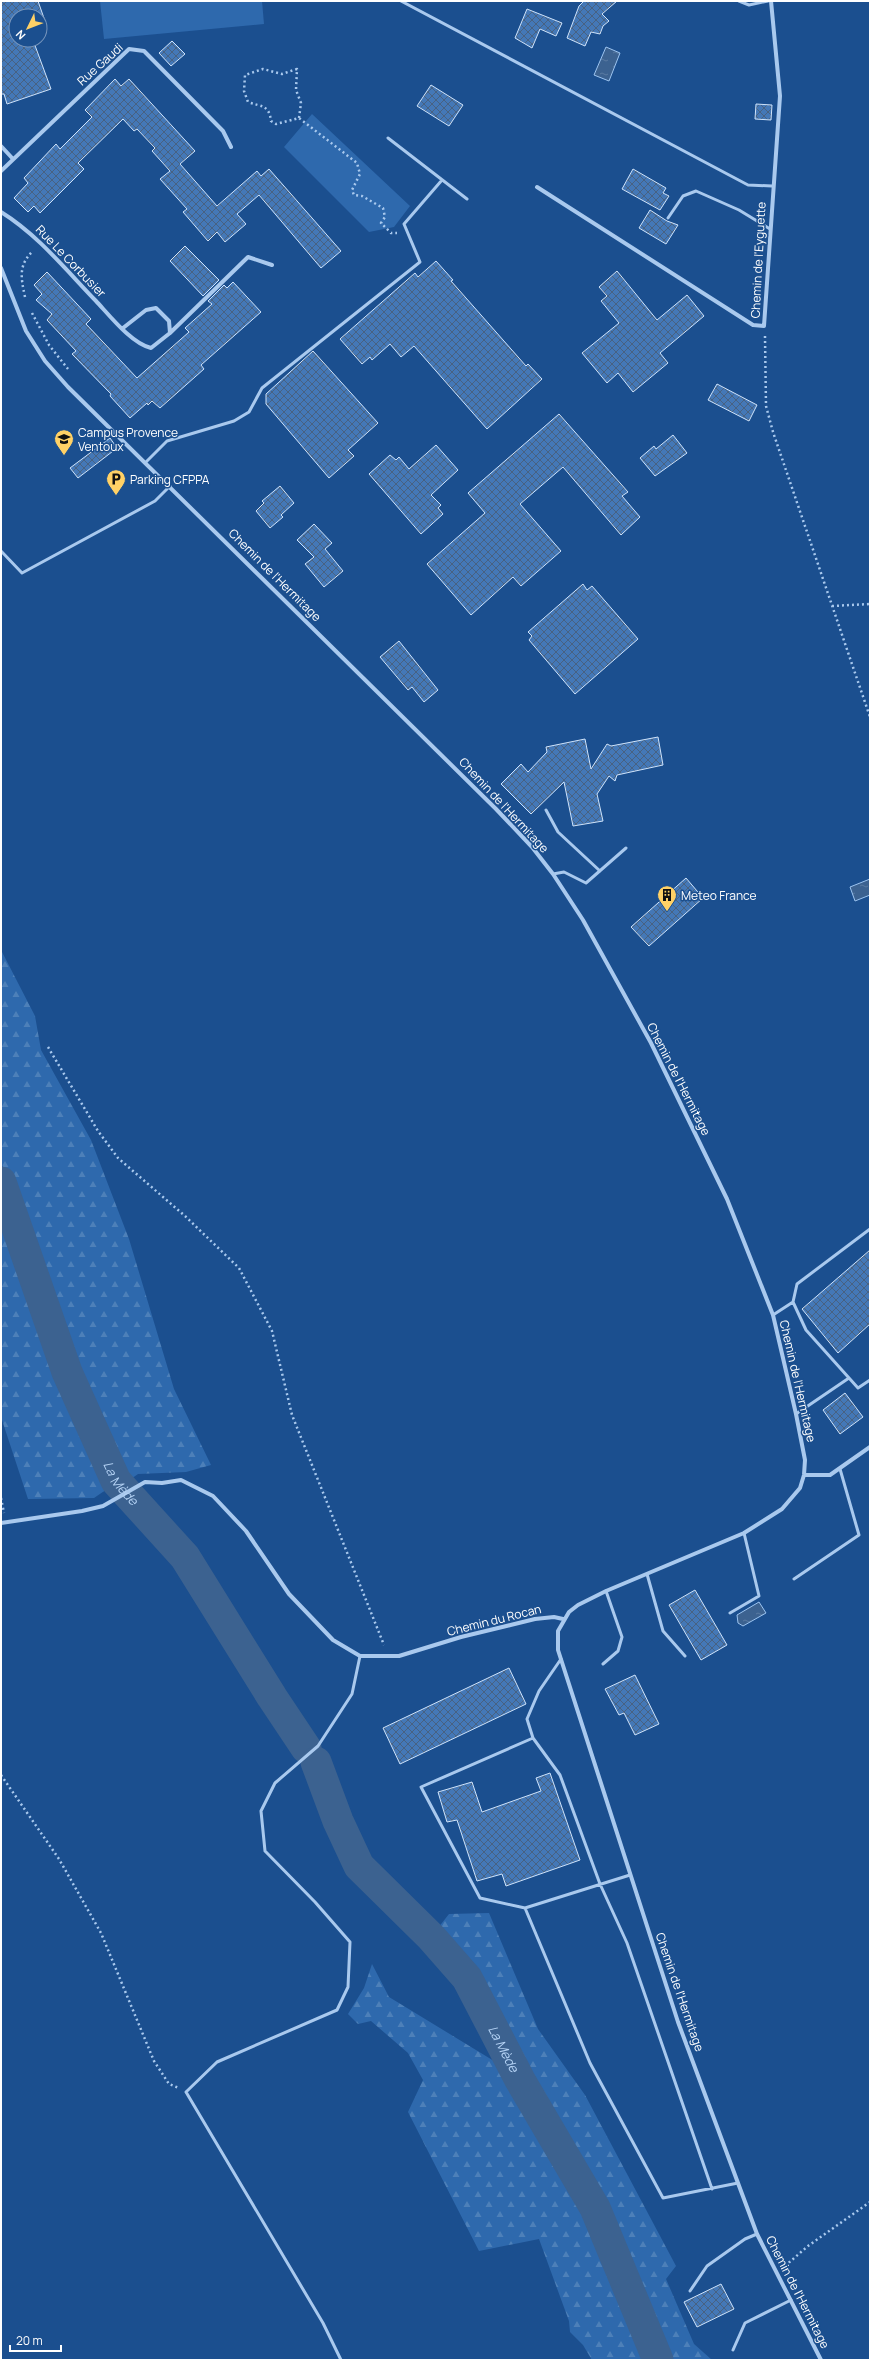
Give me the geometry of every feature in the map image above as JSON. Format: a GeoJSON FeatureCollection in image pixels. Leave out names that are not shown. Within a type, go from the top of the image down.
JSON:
{"type":"FeatureCollection","features":[{"type":"Feature","properties":{"kind":"street","name":"Chemin de l'Eyguette"},"geometry":{"type":"LineString","coordinates":[[537,187],[753,325],[764,326],[767,305],[772,186],[780,96],[771,1]]}},
{"type":"Feature","properties":{"kind":"street","name":"Rue Gaudi"},"geometry":{"type":"LineString","coordinates":[[1,171],[119,57],[129,49],[136,48],[144,51],[223,131],[231,147]]}},
{"type":"Feature","properties":{"kind":"street"},"geometry":{"type":"LineString","coordinates":[[1,146],[13,159]]}},
{"type":"Feature","properties":{"kind":"street","name":"Rue Le Corbusier"},"geometry":{"type":"LineString","coordinates":[[1,212],[20,224],[142,346],[151,348],[170,333],[248,257],[272,265]]}},
{"type":"Feature","properties":{"kind":"street","name":"Chemin de l'Hermitage"},"geometry":{"type":"LineString","coordinates":[[1,268],[26,330],[46,361],[68,387],[146,462],[496,809],[532,847],[553,874],[583,920],[651,1043],[727,1199],[773,1315],[796,1414],[804,1460],[804,1475]]}},
{"type":"Feature","properties":{"kind":"street"},"geometry":{"type":"LineString","coordinates":[[123,328],[146,310],[156,308],[169,321],[170,333]]}},
{"type":"Feature","properties":{"kind":"street"},"geometry":{"type":"LineString","coordinates":[[563,1619],[578,1605],[606,1591],[744,1533],[782,1509],[800,1488],[804,1475],[830,1475],[870,1447]]}},
{"type":"Feature","properties":{"kind":"street"},"geometry":{"type":"LineString","coordinates":[[3,1522],[82,1511],[103,1506],[145,1482],[162,1483],[181,1480],[213,1496],[246,1531],[289,1594],[333,1640],[360,1656]]}},
{"type":"Feature","properties":{"kind":"street","name":"Chemin du Rocan"},"geometry":{"type":"LineString","coordinates":[[360,1656],[399,1656],[461,1637],[534,1619],[554,1617],[563,1619]]}},
{"type":"Feature","properties":{"kind":"street","name":"Chemin de l'Hermitage"},"geometry":{"type":"LineString","coordinates":[[563,1619],[558,1631],[557,1640],[561,1659],[678,2022],[757,2234],[821,2360]]}},
{"type":"Feature","properties":{"kind":"lane"},"geometry":{"type":"LineString","coordinates":[[401,1],[748,185],[772,186]]}},
{"type":"Feature","properties":{"kind":"lane"},"geometry":{"type":"LineString","coordinates":[[739,1],[749,5],[768,1]]}},
{"type":"Feature","properties":{"kind":"lane"},"geometry":{"type":"LineString","coordinates":[[388,138],[467,199]]}},
{"type":"Feature","properties":{"kind":"lane"},"geometry":{"type":"LineString","coordinates":[[146,462],[167,441],[234,421],[249,412],[262,388],[420,262],[404,224],[442,180]]}},
{"type":"Feature","properties":{"kind":"lane"},"geometry":{"type":"LineString","coordinates":[[668,218],[683,196],[696,191],[740,210],[770,229]]}},
{"type":"Feature","properties":{"kind":"lane"},"geometry":{"type":"LineString","coordinates":[[1,551],[22,573],[155,501],[170,486]]}},
{"type":"Feature","properties":{"kind":"lane"},"geometry":{"type":"LineString","coordinates":[[546,810],[558,832],[600,871]]}},
{"type":"Feature","properties":{"kind":"lane"},"geometry":{"type":"LineString","coordinates":[[553,874],[564,872],[586,883],[626,848]]}},
{"type":"Feature","properties":{"kind":"lane"},"geometry":{"type":"LineString","coordinates":[[870,1229],[797,1284],[793,1302],[806,1330],[858,1388],[870,1380]]}},
{"type":"Feature","properties":{"kind":"lane"},"geometry":{"type":"LineString","coordinates":[[773,1315],[793,1302]]}},
{"type":"Feature","properties":{"kind":"lane"},"geometry":{"type":"LineString","coordinates":[[796,1414],[849,1378]]}},
{"type":"Feature","properties":{"kind":"lane"},"geometry":{"type":"LineString","coordinates":[[794,1579],[859,1535],[840,1469]]}},
{"type":"Feature","properties":{"kind":"lane"},"geometry":{"type":"LineString","coordinates":[[730,1613],[759,1596],[744,1533]]}},
{"type":"Feature","properties":{"kind":"lane"},"geometry":{"type":"LineString","coordinates":[[648,1574],[663,1631],[685,1656]]}},
{"type":"Feature","properties":{"kind":"lane"},"geometry":{"type":"LineString","coordinates":[[603,1664],[618,1651],[622,1637],[606,1591]]}},
{"type":"Feature","properties":{"kind":"lane"},"geometry":{"type":"LineString","coordinates":[[341,2360],[323,2323],[186,2092],[217,2062],[336,2010],[348,1987],[350,1942],[315,1902],[266,1851],[261,1811],[275,1783],[318,1746],[352,1694],[360,1656]]}},
{"type":"Feature","properties":{"kind":"lane"},"geometry":{"type":"LineString","coordinates":[[561,1659],[538,1691],[527,1719],[533,1738],[560,1775],[600,1884],[627,1943],[712,2189]]}},
{"type":"Feature","properties":{"kind":"lane"},"geometry":{"type":"LineString","coordinates":[[533,1738],[422,1787],[480,1898],[525,1908],[630,1874]]}},
{"type":"Feature","properties":{"kind":"lane"},"geometry":{"type":"LineString","coordinates":[[525,1908],[590,2063],[663,2198],[738,2184]]}},
{"type":"Feature","properties":{"kind":"lane"},"geometry":{"type":"LineString","coordinates":[[690,2291],[707,2266],[744,2240],[757,2234]]}},
{"type":"Feature","properties":{"kind":"lane"},"geometry":{"type":"LineString","coordinates":[[732,2350],[745,2323],[791,2300]]}},
{"type":"Feature","properties":{"kind":"path"},"geometry":{"type":"LineString","coordinates":[[263,69],[282,74],[297,69],[296,90],[302,103],[299,118],[276,124],[271,121],[270,114],[262,104],[248,102],[244,91],[245,76],[263,69]]}},
{"type":"Feature","properties":{"kind":"path"},"geometry":{"type":"LineString","coordinates":[[299,118],[357,163],[360,174],[352,190],[354,195],[362,196],[383,208],[385,217],[381,223],[391,233],[409,235]]}},
{"type":"Feature","properties":{"kind":"path"},"geometry":{"type":"LineString","coordinates":[[26,301],[20,275],[22,266],[28,256],[41,244]]}},
{"type":"Feature","properties":{"kind":"path"},"geometry":{"type":"LineString","coordinates":[[29,307],[50,345],[71,372]]}},
{"type":"Feature","properties":{"kind":"path"},"geometry":{"type":"LineString","coordinates":[[764,326],[766,406],[870,716]]}},
{"type":"Feature","properties":{"kind":"path"},"geometry":{"type":"LineString","coordinates":[[832,606],[870,604]]}},
{"type":"Feature","properties":{"kind":"path"},"geometry":{"type":"LineString","coordinates":[[48,1047],[98,1131],[118,1158],[185,1216],[239,1268],[272,1331],[292,1415],[382,1641],[390,1656]]}},
{"type":"Feature","properties":{"kind":"path"},"geometry":{"type":"LineString","coordinates":[[1,1498],[3,1522]]}},
{"type":"Feature","properties":{"kind":"path"},"geometry":{"type":"LineString","coordinates":[[1,1775],[59,1859],[101,1933],[154,2061],[168,2084],[186,2092]]}},
{"type":"Feature","properties":{"kind":"path"},"geometry":{"type":"LineString","coordinates":[[777,2273],[808,2246],[870,2202]]}},
{"type":"Feature","properties":{"kind":"green space"},"geometry":{"type":"Polygon","coordinates":[[[100,1],[262,1],[264,24],[104,39],[100,1]]]}},
{"type":"Feature","properties":{"kind":"green space"},"geometry":{"type":"Polygon","coordinates":[[[312,114],[410,206],[394,227],[369,232],[284,147],[312,114]]]}},
{"type":"Feature","properties":{"kind":"green space"},"geometry":{"type":"Polygon","coordinates":[[[1,950],[35,1016],[41,1050],[91,1140],[129,1239],[174,1389],[211,1465],[186,1472],[138,1474],[128,1481],[118,1471],[69,1360],[1,1162],[1,950]]]}},
{"type":"Feature","properties":{"kind":"green space"},"geometry":{"type":"Polygon","coordinates":[[[1,1206],[62,1378],[110,1487],[94,1498],[28,1499],[1,1417],[1,1206]]]}},
{"type":"Feature","properties":{"kind":"green space"},"geometry":{"type":"Polygon","coordinates":[[[489,1913],[538,2029],[585,2095],[676,2266],[666,2279],[694,2344],[712,2360],[592,2360],[583,2345],[570,2332],[569,2321],[539,2239],[479,2251],[408,2112],[423,2080],[408,2053],[371,2021],[358,2024],[348,2014],[364,1988],[372,1964],[389,1997],[517,2075],[467,1978],[431,1937],[449,1914],[489,1913]]]}},
{"type":"Feature","properties":{"kind":"water"},"geometry":{"type":"Polygon","coordinates":[[[606,47],[620,53],[609,81],[594,75],[606,47]]]}},
{"type":"Feature","properties":{"kind":"water"},"geometry":{"type":"Polygon","coordinates":[[[870,879],[870,895],[855,901],[850,887],[870,879]]]}},
{"type":"Feature","properties":{"kind":"water"},"geometry":{"type":"Polygon","coordinates":[[[759,1602],[766,1613],[743,1626],[738,1623],[737,1615],[759,1602]]]}},
{"type":"Feature","properties":{"kind":"building"},"geometry":{"type":"Polygon","coordinates":[[[1,1],[38,1],[40,8],[8,8],[8,48],[36,48],[51,89],[7,104],[4,94],[1,94],[1,1]]]}},
{"type":"Feature","properties":{"kind":"building"},"geometry":{"type":"Polygon","coordinates":[[[584,1],[617,1],[602,14],[609,21],[603,26],[600,34],[591,32],[585,46],[567,38],[579,6],[584,1]]]}},
{"type":"Feature","properties":{"kind":"building"},"geometry":{"type":"Polygon","coordinates":[[[527,9],[562,23],[556,36],[540,29],[532,48],[515,38],[527,9]]]}},
{"type":"Feature","properties":{"kind":"building"},"geometry":{"type":"Polygon","coordinates":[[[172,41],[185,54],[171,66],[159,53],[172,41]]]}},
{"type":"Feature","properties":{"kind":"building"},"geometry":{"type":"Polygon","coordinates":[[[115,79],[121,86],[129,79],[195,151],[180,164],[217,206],[257,171],[261,176],[269,169],[341,251],[321,268],[259,195],[237,214],[246,224],[225,242],[217,232],[208,241],[183,212],[187,209],[160,179],[170,171],[152,151],[155,148],[137,129],[134,131],[123,119],[78,163],[84,169],[40,213],[34,206],[28,212],[14,198],[28,183],[24,178],[56,144],[60,149],[92,117],[85,110],[115,79]]]}},
{"type":"Feature","properties":{"kind":"building"},"geometry":{"type":"Polygon","coordinates":[[[431,85],[463,105],[449,126],[417,106],[431,85]]]}},
{"type":"Feature","properties":{"kind":"building"},"geometry":{"type":"Polygon","coordinates":[[[756,104],[772,105],[771,120],[755,119],[756,104]]]}},
{"type":"Feature","properties":{"kind":"building"},"geometry":{"type":"Polygon","coordinates":[[[633,169],[666,188],[663,193],[669,196],[660,210],[622,189],[633,169]]]}},
{"type":"Feature","properties":{"kind":"building"},"geometry":{"type":"Polygon","coordinates":[[[650,210],[667,221],[678,225],[666,244],[639,228],[650,210]]]}},
{"type":"Feature","properties":{"kind":"building"},"geometry":{"type":"Polygon","coordinates":[[[185,246],[219,280],[203,296],[170,261],[185,246]]]}},
{"type":"Feature","properties":{"kind":"building"},"geometry":{"type":"Polygon","coordinates":[[[436,261],[453,280],[451,281],[526,366],[528,364],[542,379],[487,429],[414,346],[401,357],[390,344],[372,360],[370,357],[362,364],[340,339],[415,273],[418,277],[436,261]]]}},
{"type":"Feature","properties":{"kind":"building"},"geometry":{"type":"Polygon","coordinates":[[[617,271],[657,320],[687,295],[704,316],[660,353],[668,363],[633,392],[618,373],[607,383],[582,353],[619,323],[601,301],[607,296],[599,287],[617,271]]]}},
{"type":"Feature","properties":{"kind":"building"},"geometry":{"type":"Polygon","coordinates":[[[47,272],[91,319],[86,324],[137,378],[189,332],[185,328],[212,304],[208,301],[224,285],[227,288],[233,282],[261,312],[201,365],[204,369],[160,408],[152,401],[148,405],[147,403],[130,418],[110,396],[111,394],[72,354],[76,351],[47,320],[52,314],[36,300],[42,294],[34,285],[47,272]]]}},
{"type":"Feature","properties":{"kind":"building"},"geometry":{"type":"Polygon","coordinates":[[[313,351],[378,423],[348,450],[354,456],[329,478],[266,404],[266,394],[313,351]]]}},
{"type":"Feature","properties":{"kind":"building"},"geometry":{"type":"Polygon","coordinates":[[[717,384],[757,405],[749,421],[708,400],[717,384]]]}},
{"type":"Feature","properties":{"kind":"building"},"geometry":{"type":"Polygon","coordinates":[[[559,414],[628,492],[622,496],[640,517],[621,535],[563,467],[520,504],[561,551],[521,586],[513,577],[471,615],[427,564],[485,513],[468,493],[559,414]]]}},
{"type":"Feature","properties":{"kind":"building"},"geometry":{"type":"Polygon","coordinates":[[[673,435],[687,453],[655,476],[640,458],[654,446],[656,449],[673,435]]]}},
{"type":"Feature","properties":{"kind":"building"},"geometry":{"type":"Polygon","coordinates":[[[110,438],[117,448],[78,478],[70,468],[110,438]]]}},
{"type":"Feature","properties":{"kind":"building"},"geometry":{"type":"Polygon","coordinates":[[[436,445],[458,470],[431,495],[441,505],[438,508],[443,514],[421,534],[369,474],[390,455],[396,460],[399,457],[409,469],[436,445]]]}},
{"type":"Feature","properties":{"kind":"building"},"geometry":{"type":"Polygon","coordinates":[[[280,486],[294,503],[281,515],[283,517],[270,528],[256,511],[264,503],[262,501],[280,486]]]}},
{"type":"Feature","properties":{"kind":"building"},"geometry":{"type":"Polygon","coordinates":[[[314,524],[332,543],[325,549],[343,571],[324,587],[305,564],[314,557],[297,540],[314,524]]]}},
{"type":"Feature","properties":{"kind":"building"},"geometry":{"type":"Polygon","coordinates":[[[583,584],[587,590],[592,586],[638,639],[575,694],[529,640],[532,636],[528,632],[583,584]]]}},
{"type":"Feature","properties":{"kind":"building"},"geometry":{"type":"Polygon","coordinates":[[[399,641],[438,690],[424,702],[412,687],[408,690],[380,657],[399,641]]]}},
{"type":"Feature","properties":{"kind":"building"},"geometry":{"type":"Polygon","coordinates":[[[658,737],[663,765],[617,775],[615,781],[609,776],[597,794],[603,821],[573,826],[564,782],[531,814],[501,784],[521,764],[528,772],[547,752],[546,747],[585,739],[591,769],[607,744],[611,746],[658,737]]]}},
{"type":"Feature","properties":{"kind":"building","name":"Meteo France"},"geometry":{"type":"Polygon","coordinates":[[[686,878],[703,898],[649,946],[631,927],[686,878]]]}},
{"type":"Feature","properties":{"kind":"building"},"geometry":{"type":"Polygon","coordinates":[[[870,1250],[870,1324],[838,1353],[802,1309],[870,1250]]]}},
{"type":"Feature","properties":{"kind":"building"},"geometry":{"type":"Polygon","coordinates":[[[845,1393],[863,1417],[840,1434],[823,1410],[845,1393]]]}},
{"type":"Feature","properties":{"kind":"building"},"geometry":{"type":"Polygon","coordinates":[[[695,1590],[727,1645],[701,1660],[669,1605],[695,1590]]]}},
{"type":"Feature","properties":{"kind":"building"},"geometry":{"type":"Polygon","coordinates":[[[509,1668],[526,1704],[400,1764],[383,1728],[509,1668]]]}},
{"type":"Feature","properties":{"kind":"building"},"geometry":{"type":"Polygon","coordinates":[[[635,1675],[659,1724],[635,1735],[624,1713],[619,1715],[605,1689],[635,1675]]]}},
{"type":"Feature","properties":{"kind":"building"},"geometry":{"type":"Polygon","coordinates":[[[550,1773],[580,1860],[506,1886],[502,1874],[477,1881],[457,1820],[447,1822],[438,1792],[472,1782],[482,1812],[541,1791],[536,1778],[550,1773]]]}},
{"type":"Feature","properties":{"kind":"building"},"geometry":{"type":"Polygon","coordinates":[[[721,2284],[734,2309],[697,2327],[684,2302],[721,2284]]]}},
{"type":"Feature","properties":{"kind":"waterway","name":"La Mède"},"geometry":{"type":"LineString","coordinates":[[1,1182],[67,1372],[116,1481],[185,1557],[272,1697],[306,1748]]}},
{"type":"Feature","properties":{"kind":"waterway","name":"La Mède"},"geometry":{"type":"LineString","coordinates":[[316,1762],[338,1821],[359,1866],[431,1937],[467,1978],[520,2080],[595,2208],[658,2360]]}},
{"type":"Feature","properties":{"kind":"place","name":"Campus Provence Ventoux"},"geometry":{"type":"Point","coordinates":[64,456]}},
{"type":"Feature","properties":{"kind":"place","name":"Parking CFPPA"},"geometry":{"type":"Point","coordinates":[116,496]}},
{"type":"Feature","properties":{"kind":"place","name":"Meteo France"},"geometry":{"type":"Point","coordinates":[667,912]}}]}
